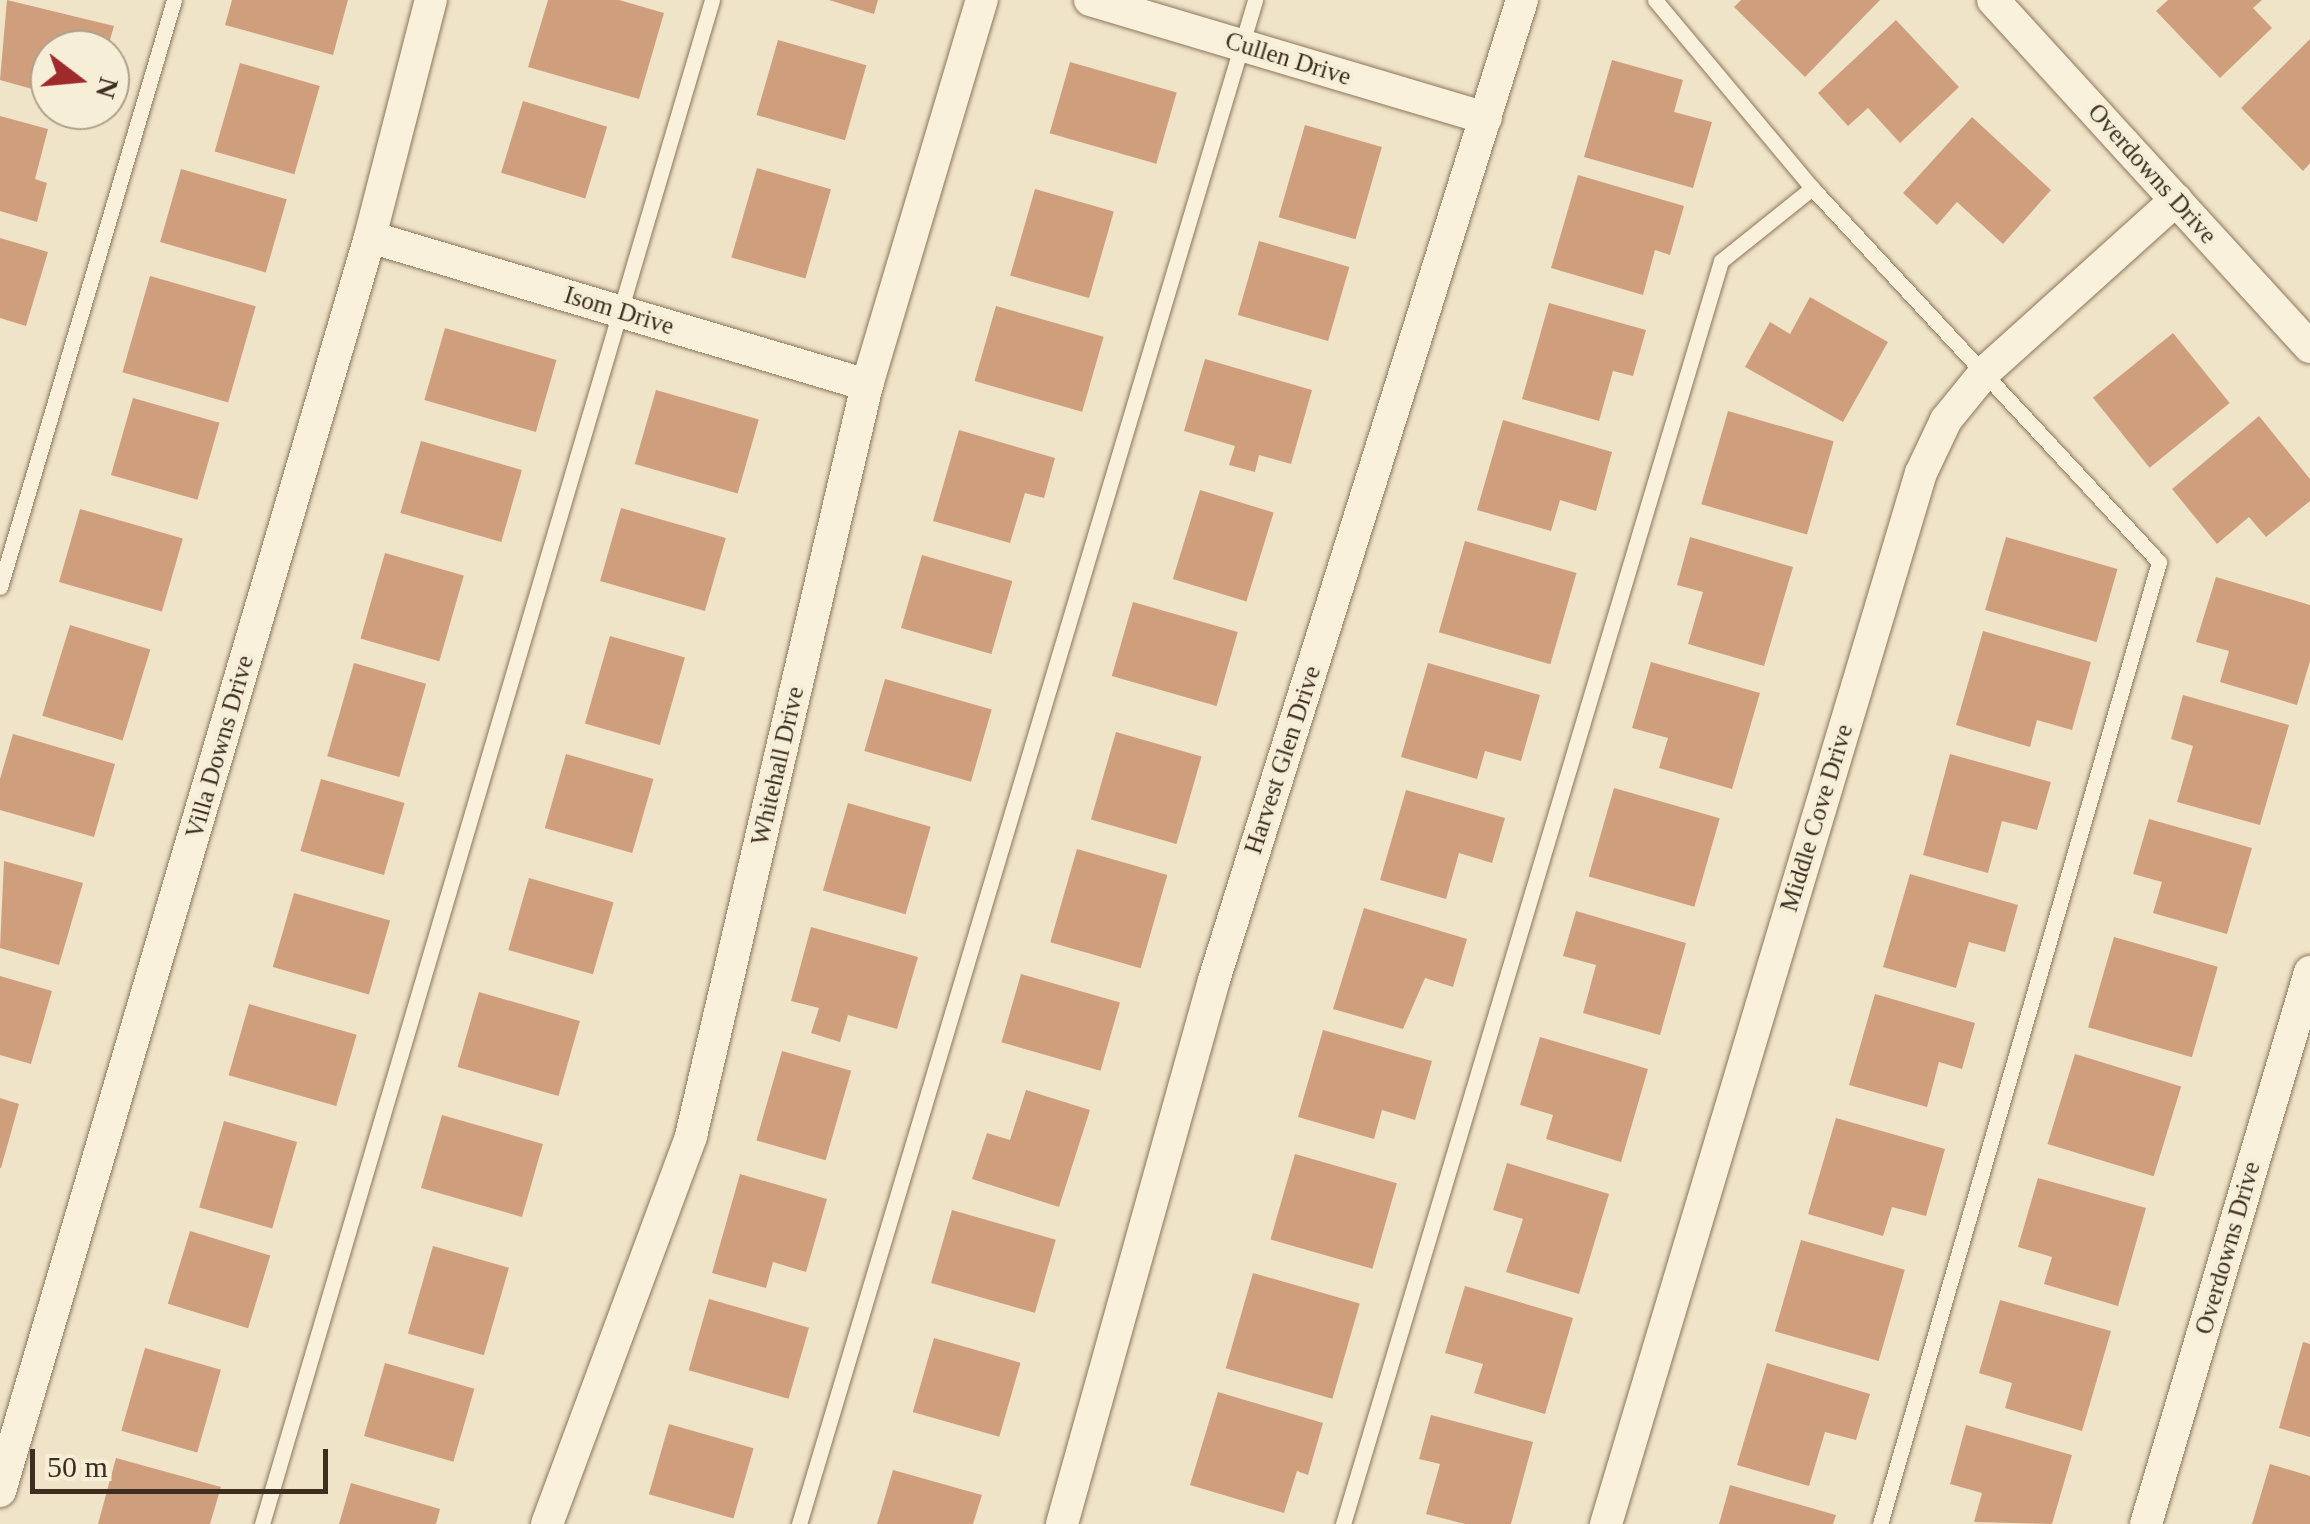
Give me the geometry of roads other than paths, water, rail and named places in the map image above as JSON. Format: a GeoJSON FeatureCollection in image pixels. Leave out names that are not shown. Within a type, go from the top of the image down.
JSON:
{"type":"FeatureCollection","features":[{"type":"Feature","properties":{"kind":"street","name":"Villa Downs Drive"},"geometry":{"type":"LineString","coordinates":[[0,1491],[370,237],[431,0]]}},
{"type":"Feature","properties":{"kind":"street","name":"Whitehall Drive"},"geometry":{"type":"LineString","coordinates":[[547,1524],[691,1136],[867,386],[982,0]]}},
{"type":"Feature","properties":{"kind":"street","name":"Cullen Drive"},"geometry":{"type":"LineString","coordinates":[[1090,0],[1486,118]]}},
{"type":"Feature","properties":{"kind":"street","name":"Harvest Glen Drive"},"geometry":{"type":"LineString","coordinates":[[1062,1524],[1214,980],[1522,0]]}},
{"type":"Feature","properties":{"kind":"street","name":"Overdowns Drive"},"geometry":{"type":"LineString","coordinates":[[1994,0],[2310,347]]}},
{"type":"Feature","properties":{"kind":"street","name":"Middle Cove Drive"},"geometry":{"type":"LineString","coordinates":[[1606,1524],[1921,473],[1946,420],[1986,371],[2176,200]]}},
{"type":"Feature","properties":{"kind":"street","name":"Isom Drive"},"geometry":{"type":"LineString","coordinates":[[370,237],[867,386]]}},
{"type":"Feature","properties":{"kind":"street","name":"Overdowns Drive"},"geometry":{"type":"LineString","coordinates":[[2146,1524],[2310,972]]}},
{"type":"Feature","properties":{"kind":"lane"},"geometry":{"type":"LineString","coordinates":[[0,587],[174,0]]}},
{"type":"Feature","properties":{"kind":"lane"},"geometry":{"type":"LineString","coordinates":[[262,1524],[624,313],[712,0]]}},
{"type":"Feature","properties":{"kind":"lane"},"geometry":{"type":"LineString","coordinates":[[799,1524],[1255,0]]}},
{"type":"Feature","properties":{"kind":"lane"},"geometry":{"type":"LineString","coordinates":[[1655,0],[1812,188],[1986,371],[2159,562],[1880,1524]]}},
{"type":"Feature","properties":{"kind":"lane"},"geometry":{"type":"LineString","coordinates":[[1342,1524],[1722,261],[1812,188]]}}]}
